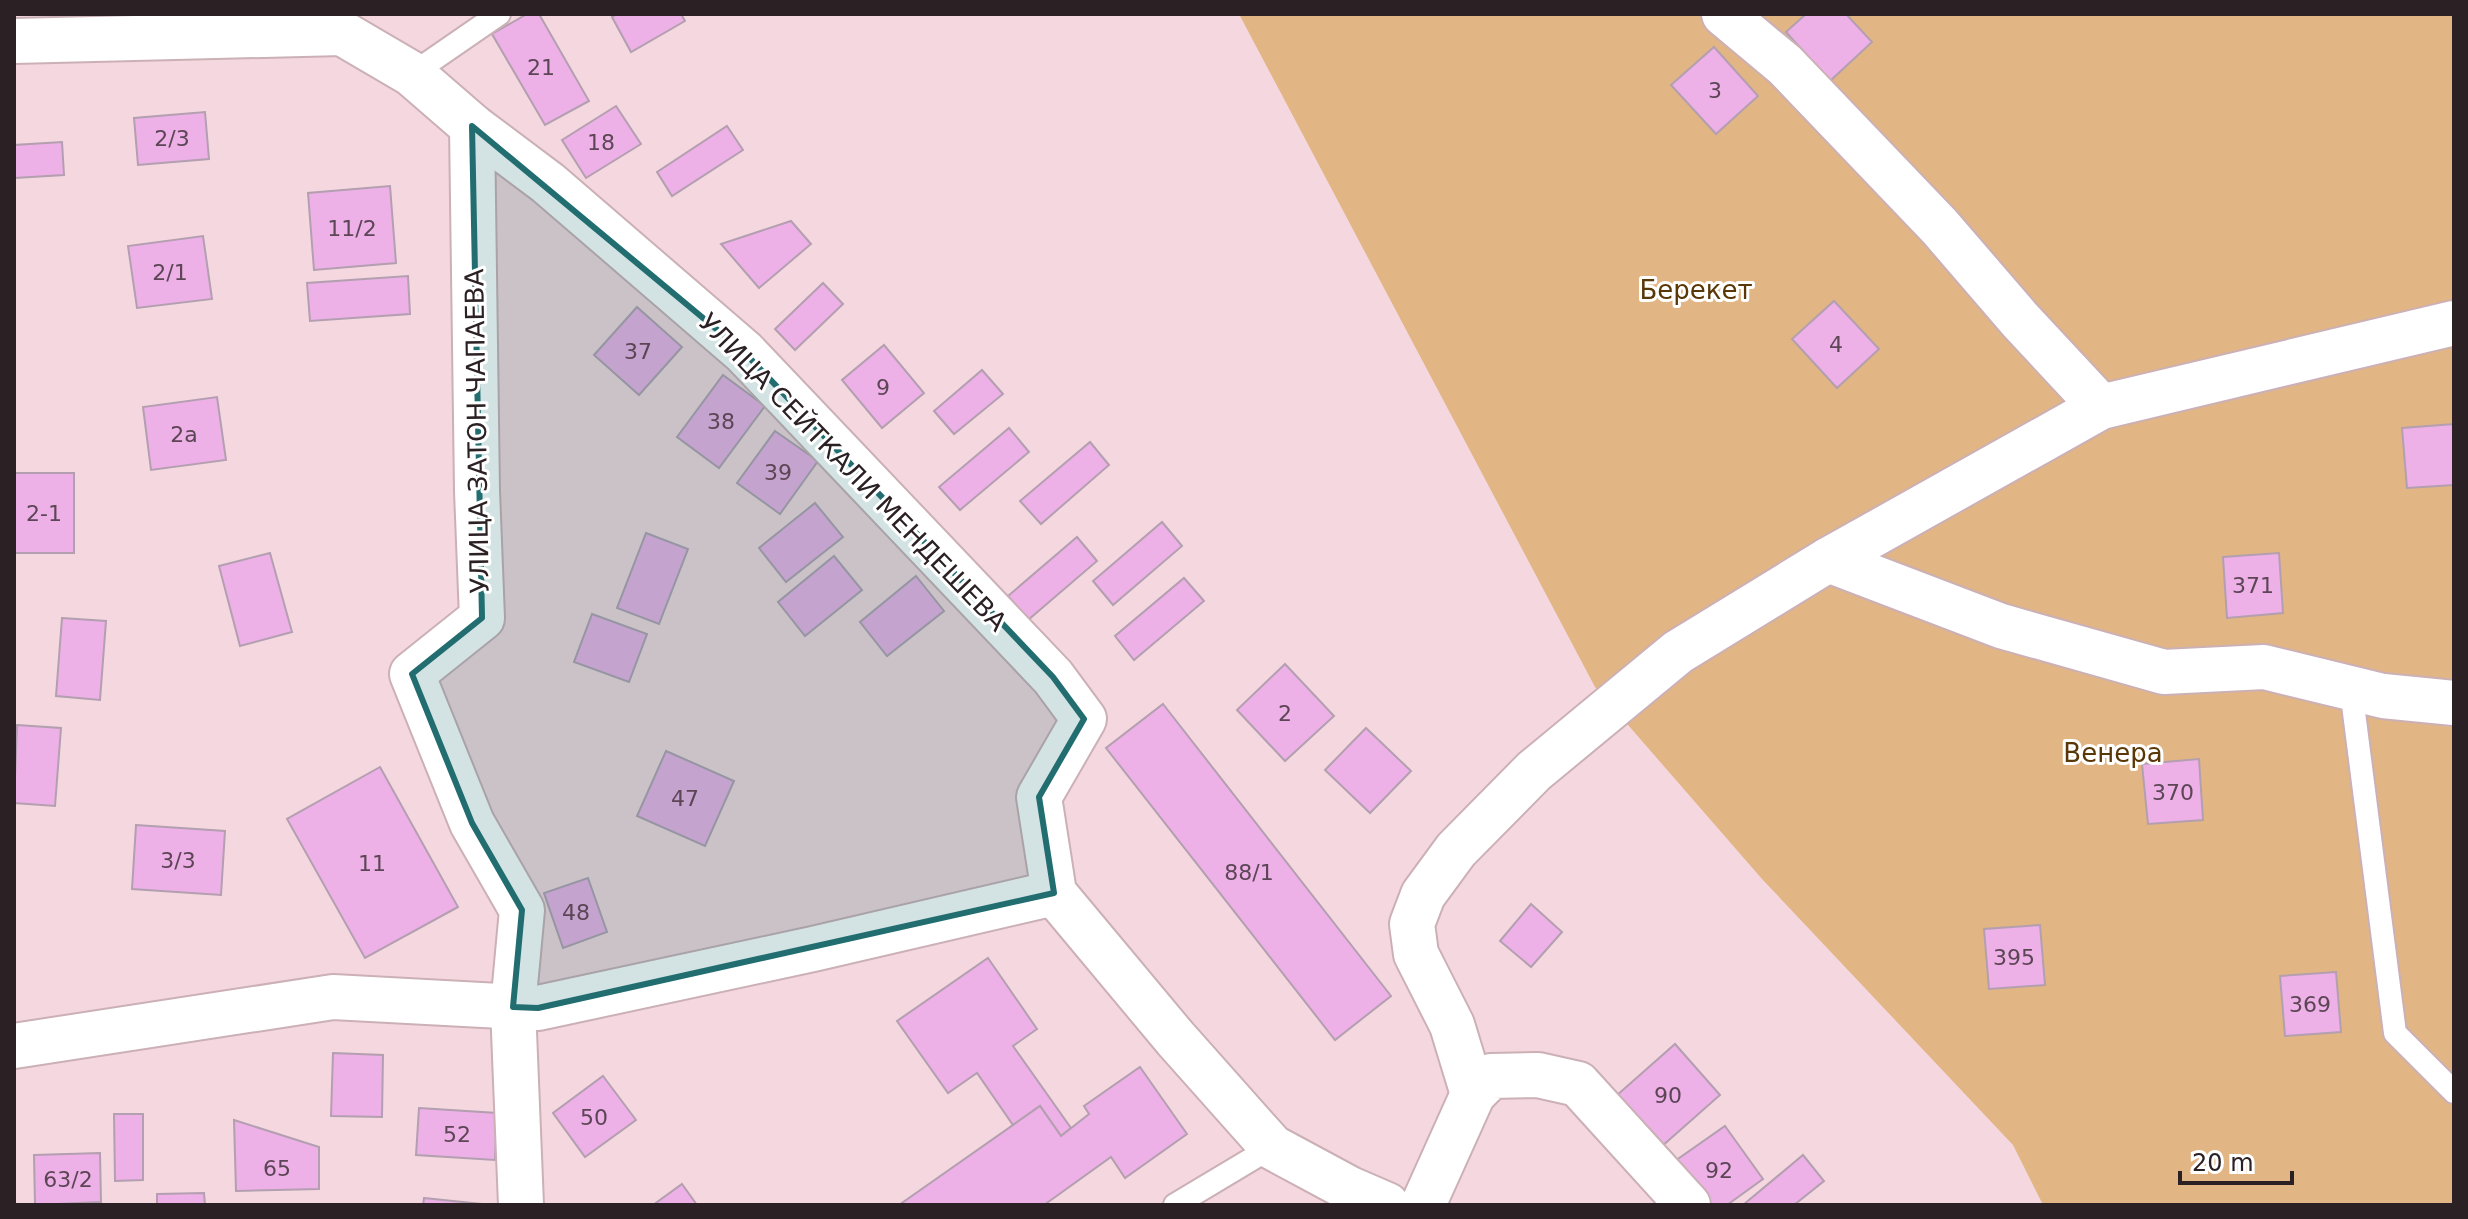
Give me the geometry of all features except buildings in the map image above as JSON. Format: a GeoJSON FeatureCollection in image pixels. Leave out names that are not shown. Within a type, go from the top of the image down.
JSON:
{"type":"FeatureCollection","features":[{"type":"Feature","properties":{"kind":"street"},"geometry":{"type":"LineString","coordinates":[[1724,14],[1785,65],[1940,227],[2101,407]]}},
{"type":"Feature","properties":{"kind":"street","name":"УЛИЦА СЕЙТКАЛИ МЕНДЕШЕВА"},"geometry":{"type":"LineString","coordinates":[[14,41],[339,23],[412,74],[472,126],[548,183],[744,352],[1053,677],[1084,719],[1039,797],[1054,893]]}},
{"type":"Feature","properties":{"kind":"street","name":"УЛИЦА ЗАТОН ЧАПАЕВА"},"geometry":{"type":"LineString","coordinates":[[472,126],[476,475],[482,618],[412,674],[472,823],[522,910],[513,1007],[521,1205]]}},
{"type":"Feature","properties":{"kind":"street"},"geometry":{"type":"LineString","coordinates":[[1473,1094],[1452,1025],[1416,954],[1412,924],[1423,895],[1456,850],[1534,771],[1678,652],[1828,560],[2101,407],[2454,323]]}},
{"type":"Feature","properties":{"kind":"street"},"geometry":{"type":"LineString","coordinates":[[1828,560],[2001,626],[2164,672],[2264,667],[2383,696],[2454,703]]}},
{"type":"Feature","properties":{"kind":"street"},"geometry":{"type":"LineString","coordinates":[[14,1046],[333,997],[538,1008],[1054,893],[1175,1038],[1272,1147],[1387,1205]]}},
{"type":"Feature","properties":{"kind":"street"},"geometry":{"type":"LineString","coordinates":[[1423,1205],[1473,1094],[1491,1076],[1538,1075],[1578,1084],[1688,1205]]}},
{"type":"Feature","properties":{"kind":"lane"},"geometry":{"type":"LineString","coordinates":[[412,74],[499,14]]}},
{"type":"Feature","properties":{"kind":"lane"},"geometry":{"type":"LineString","coordinates":[[2351,689],[2395,1033],[2454,1092]]}},
{"type":"Feature","properties":{"kind":"lane"},"geometry":{"type":"LineString","coordinates":[[1175,1205],[1272,1147]]}},
{"type":"Feature","properties":{"kind":"highlighted area"},"geometry":{"type":"Polygon","coordinates":[[[472,126],[744,352],[1053,677],[1084,719],[1039,797],[1054,893],[538,1008],[513,1007],[522,910],[472,823],[412,674],[482,618],[472,126]]]}},
{"type":"Feature","properties":{"kind":"green space"},"geometry":{"type":"Polygon","coordinates":[[[1239,14],[2454,14],[2454,1205],[2043,1205],[2013,1145],[1762,879],[1595,687],[1239,14]]]}},
{"type":"Feature","properties":{"kind":"park label","name":"Берекет"},"geometry":{"type":"Point","coordinates":[1696,290]}},
{"type":"Feature","properties":{"kind":"park label","name":"Венера"},"geometry":{"type":"Point","coordinates":[2113,753]}}]}
